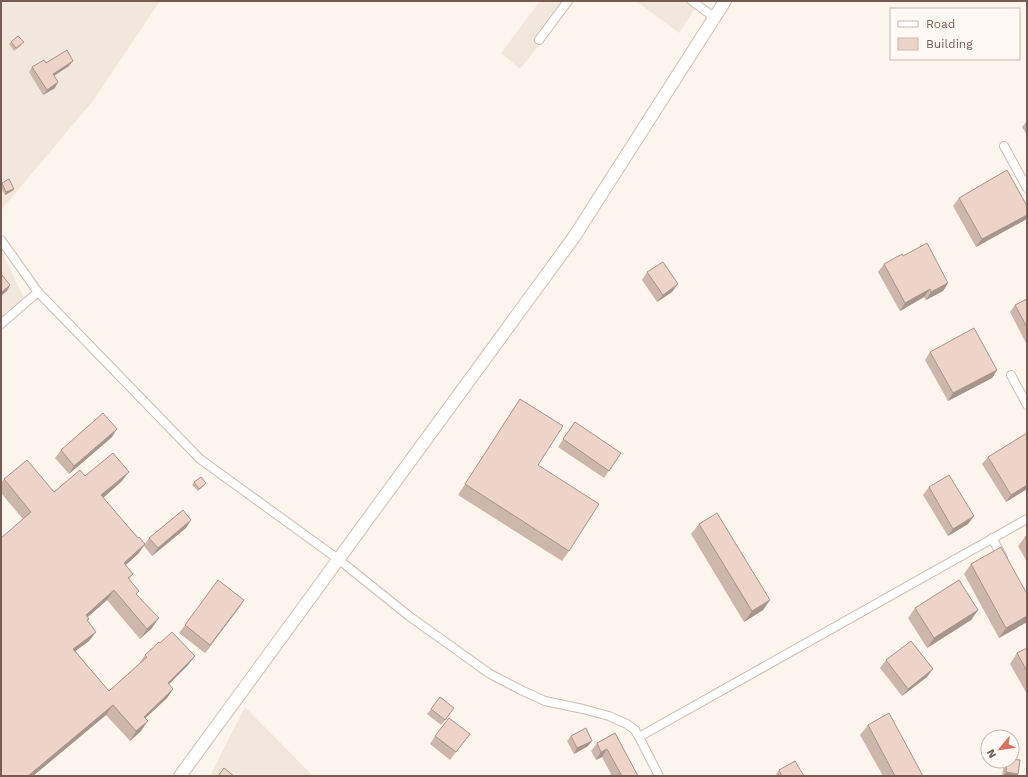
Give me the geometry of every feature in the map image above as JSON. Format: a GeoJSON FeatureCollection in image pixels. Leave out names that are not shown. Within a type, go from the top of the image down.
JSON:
{"type":"FeatureCollection","features":[{"type":"Feature","properties":{"kind":"main road"},"geometry":{"type":"LineString","coordinates":[[180,776],[574,237],[725,1]]}},
{"type":"Feature","properties":{"kind":"street"},"geometry":{"type":"LineString","coordinates":[[539,40],[568,1]]}},
{"type":"Feature","properties":{"kind":"street"},"geometry":{"type":"LineString","coordinates":[[692,1],[714,17]]}},
{"type":"Feature","properties":{"kind":"street"},"geometry":{"type":"LineString","coordinates":[[1004,146],[1027,188]]}},
{"type":"Feature","properties":{"kind":"street"},"geometry":{"type":"LineString","coordinates":[[1,240],[38,292],[200,459],[338,559],[409,616],[490,674],[545,701],[590,711],[621,721],[634,730],[639,737],[659,776]]}},
{"type":"Feature","properties":{"kind":"street"},"geometry":{"type":"LineString","coordinates":[[1,324],[38,292]]}},
{"type":"Feature","properties":{"kind":"street"},"geometry":{"type":"LineString","coordinates":[[1011,375],[1027,405]]}},
{"type":"Feature","properties":{"kind":"street"},"geometry":{"type":"LineString","coordinates":[[639,737],[1027,519]]}},
{"type":"Feature","properties":{"kind":"street"},"geometry":{"type":"LineString","coordinates":[[992,538],[1006,564]]}},
{"type":"Feature","properties":{"kind":"shaded area"},"geometry":{"type":"Polygon","coordinates":[[[1,1],[160,1],[93,101],[1,210],[1,1]]]}},
{"type":"Feature","properties":{"kind":"shaded area"},"geometry":{"type":"Polygon","coordinates":[[[540,1],[575,1],[520,69],[501,53],[540,1]]]}},
{"type":"Feature","properties":{"kind":"shaded area"},"geometry":{"type":"Polygon","coordinates":[[[636,1],[700,1],[679,33],[636,1]]]}},
{"type":"Feature","properties":{"kind":"shaded area"},"geometry":{"type":"Polygon","coordinates":[[[1,249],[26,303],[1,325],[1,249]]]}},
{"type":"Feature","properties":{"kind":"shaded area"},"geometry":{"type":"Polygon","coordinates":[[[245,707],[313,776],[210,776],[245,707]]]}},
{"type":"Feature","properties":{"kind":"building"},"geometry":{"type":"Polygon","coordinates":[[[18,36],[24,42],[16,48],[11,42],[18,36]]]}},
{"type":"Feature","properties":{"kind":"building"},"geometry":{"type":"Polygon","coordinates":[[[67,50],[73,61],[53,74],[58,82],[47,90],[32,67],[44,60],[46,63],[67,50]]]}},
{"type":"Feature","properties":{"kind":"building"},"geometry":{"type":"Polygon","coordinates":[[[1007,170],[1027,206],[1027,215],[982,239],[959,198],[1007,170]]]}},
{"type":"Feature","properties":{"kind":"building"},"geometry":{"type":"Polygon","coordinates":[[[9,179],[14,189],[6,192],[2,183],[9,179]]]}},
{"type":"Feature","properties":{"kind":"building"},"geometry":{"type":"Polygon","coordinates":[[[927,243],[948,283],[931,292],[930,289],[905,303],[884,264],[927,243]]]}},
{"type":"Feature","properties":{"kind":"building"},"geometry":{"type":"Polygon","coordinates":[[[663,262],[678,284],[663,295],[647,272],[663,262]]]}},
{"type":"Feature","properties":{"kind":"building"},"geometry":{"type":"Polygon","coordinates":[[[2,275],[10,285],[1,293],[1,276],[2,275]]]}},
{"type":"Feature","properties":{"kind":"building"},"geometry":{"type":"Polygon","coordinates":[[[1027,299],[1027,327],[1015,305],[1027,299]]]}},
{"type":"Feature","properties":{"kind":"building"},"geometry":{"type":"Polygon","coordinates":[[[974,328],[997,370],[953,393],[930,352],[974,328]]]}},
{"type":"Feature","properties":{"kind":"building"},"geometry":{"type":"Polygon","coordinates":[[[520,399],[563,426],[538,465],[599,504],[569,551],[465,484],[520,399]]]}},
{"type":"Feature","properties":{"kind":"building"},"geometry":{"type":"Polygon","coordinates":[[[103,413],[117,429],[74,466],[61,450],[103,413]]]}},
{"type":"Feature","properties":{"kind":"building"},"geometry":{"type":"Polygon","coordinates":[[[575,422],[621,453],[609,471],[563,439],[575,422]]]}},
{"type":"Feature","properties":{"kind":"building"},"geometry":{"type":"Polygon","coordinates":[[[1027,433],[1027,485],[1011,495],[988,457],[1027,433]]]}},
{"type":"Feature","properties":{"kind":"building"},"geometry":{"type":"Polygon","coordinates":[[[113,453],[129,472],[101,495],[145,544],[124,563],[133,574],[128,578],[139,591],[136,594],[159,618],[147,629],[114,590],[86,615],[89,619],[87,620],[96,632],[73,649],[109,691],[147,657],[145,655],[172,632],[195,656],[168,683],[173,689],[144,717],[148,721],[136,731],[113,705],[28,776],[1,776],[1,538],[31,512],[4,479],[27,460],[54,492],[80,470],[85,476],[113,453]]]}},
{"type":"Feature","properties":{"kind":"building"},"geometry":{"type":"Polygon","coordinates":[[[949,475],[974,516],[953,529],[929,487],[949,475]]]}},
{"type":"Feature","properties":{"kind":"building"},"geometry":{"type":"Polygon","coordinates":[[[201,477],[206,483],[199,489],[194,482],[201,477]]]}},
{"type":"Feature","properties":{"kind":"building"},"geometry":{"type":"Polygon","coordinates":[[[183,510],[191,520],[158,548],[149,538],[183,510]]]}},
{"type":"Feature","properties":{"kind":"building"},"geometry":{"type":"Polygon","coordinates":[[[717,513],[770,600],[752,611],[699,524],[717,513]]]}},
{"type":"Feature","properties":{"kind":"building"},"geometry":{"type":"Polygon","coordinates":[[[1001,547],[1027,594],[1027,616],[1006,628],[971,564],[1001,547]]]}},
{"type":"Feature","properties":{"kind":"building"},"geometry":{"type":"Polygon","coordinates":[[[218,580],[244,600],[210,645],[185,625],[218,580]]]}},
{"type":"Feature","properties":{"kind":"building"},"geometry":{"type":"Polygon","coordinates":[[[959,580],[978,610],[934,638],[915,608],[959,580]]]}},
{"type":"Feature","properties":{"kind":"building"},"geometry":{"type":"Polygon","coordinates":[[[911,641],[933,669],[908,689],[886,660],[911,641]]]}},
{"type":"Feature","properties":{"kind":"building"},"geometry":{"type":"Polygon","coordinates":[[[1027,648],[1027,671],[1017,653],[1027,648]]]}},
{"type":"Feature","properties":{"kind":"building"},"geometry":{"type":"Polygon","coordinates":[[[440,697],[454,708],[445,720],[431,709],[440,697]]]}},
{"type":"Feature","properties":{"kind":"building"},"geometry":{"type":"Polygon","coordinates":[[[889,713],[923,776],[895,776],[868,725],[889,713]]]}},
{"type":"Feature","properties":{"kind":"building"},"geometry":{"type":"Polygon","coordinates":[[[449,718],[470,734],[456,752],[435,736],[449,718]]]}},
{"type":"Feature","properties":{"kind":"building"},"geometry":{"type":"Polygon","coordinates":[[[586,728],[592,741],[577,748],[571,736],[586,728]]]}},
{"type":"Feature","properties":{"kind":"building"},"geometry":{"type":"Polygon","coordinates":[[[615,733],[638,776],[622,776],[607,749],[601,752],[597,743],[615,733]]]}},
{"type":"Feature","properties":{"kind":"building"},"geometry":{"type":"Polygon","coordinates":[[[795,761],[804,776],[782,776],[779,770],[795,761]]]}},
{"type":"Feature","properties":{"kind":"building"},"geometry":{"type":"Polygon","coordinates":[[[224,768],[234,776],[218,776],[224,768]]]}},
{"type":"Feature","properties":{"kind":"building"},"geometry":{"type":"Polygon","coordinates":[[[1006,769],[1019,769],[1018,774],[1006,772],[1006,769]]]}}]}
